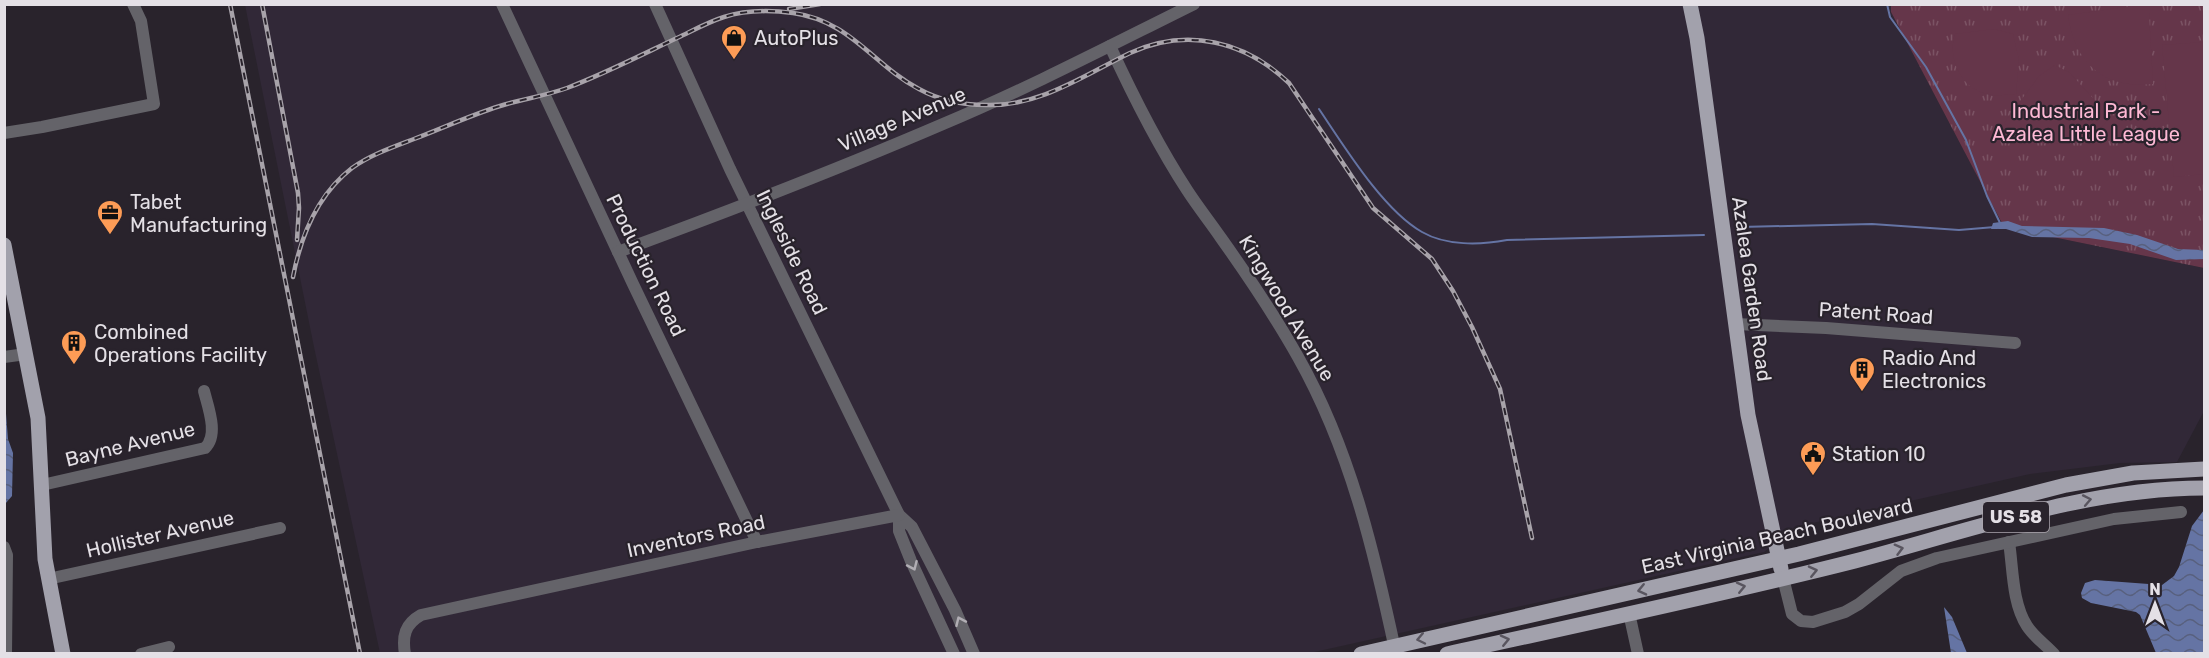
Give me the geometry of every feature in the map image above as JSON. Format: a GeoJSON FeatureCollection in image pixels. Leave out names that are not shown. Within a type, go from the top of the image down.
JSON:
{"type":"FeatureCollection","features":[{"type":"Feature","properties":{"kind":"main road","name":"Azalea Garden Road"},"geometry":{"type":"LineString","coordinates":[[1690,4],[1698,47],[1749,415],[1783,578]]}},
{"type":"Feature","properties":{"kind":"main road"},"geometry":{"type":"LineString","coordinates":[[4,245],[38,418],[45,559],[63,654]]}},
{"type":"Feature","properties":{"kind":"main road","name":"East Virginia Beach Boulevard"},"geometry":{"type":"LineString","coordinates":[[1361,654],[1395,649],[1779,559],[2084,481],[2153,471],[2199,469]]}},
{"type":"Feature","properties":{"kind":"main road","name":"East Virginia Beach Boulevard"},"geometry":{"type":"LineString","coordinates":[[1448,654],[1842,564],[2072,503],[2135,492],[2199,488]]}},
{"type":"Feature","properties":{"kind":"main road"},"geometry":{"type":"LineString","coordinates":[[1837,545],[1842,564]]}},
{"type":"Feature","properties":{"kind":"street"},"geometry":{"type":"LineString","coordinates":[[4,133],[154,104],[141,21],[133,4]]}},
{"type":"Feature","properties":{"kind":"street","name":"Production Road"},"geometry":{"type":"LineString","coordinates":[[502,4],[757,542]]}},
{"type":"Feature","properties":{"kind":"street","name":"Ingleside Road"},"geometry":{"type":"LineString","coordinates":[[655,4],[747,204],[899,515],[912,527],[955,610],[974,654]]}},
{"type":"Feature","properties":{"kind":"street","name":"Village Avenue"},"geometry":{"type":"LineString","coordinates":[[618,252],[747,204],[944,123],[1110,46],[1194,4]]}},
{"type":"Feature","properties":{"kind":"street","name":"Kingwood Avenue"},"geometry":{"type":"LineString","coordinates":[[1110,46],[1169,162],[1298,357],[1322,405],[1341,449],[1361,508],[1395,649]]}},
{"type":"Feature","properties":{"kind":"street","name":"Patent Road"},"geometry":{"type":"LineString","coordinates":[[1735,324],[1826,328],[2015,343]]}},
{"type":"Feature","properties":{"kind":"street"},"geometry":{"type":"LineString","coordinates":[[4,357],[26,354]]}},
{"type":"Feature","properties":{"kind":"street","name":"Bayne Avenue"},"geometry":{"type":"LineString","coordinates":[[42,485],[205,448],[210,442],[212,433],[204,391]]}},
{"type":"Feature","properties":{"kind":"street"},"geometry":{"type":"LineString","coordinates":[[1783,578],[1792,614],[1801,621],[1813,622],[1845,612],[1868,597],[1889,579],[1914,565],[2114,519],[2181,512]]}},
{"type":"Feature","properties":{"kind":"street","name":"Ingleside Road"},"geometry":{"type":"LineString","coordinates":[[899,515],[899,531],[954,654]]}},
{"type":"Feature","properties":{"kind":"street","name":"Inventors Road"},"geometry":{"type":"LineString","coordinates":[[405,654],[403,644],[405,630],[413,619],[421,615],[757,542],[899,515]]}},
{"type":"Feature","properties":{"kind":"street","name":"Hollister Avenue"},"geometry":{"type":"LineString","coordinates":[[48,579],[280,528]]}},
{"type":"Feature","properties":{"kind":"street"},"geometry":{"type":"LineString","coordinates":[[2009,542],[2021,616],[2032,633],[2054,654]]}},
{"type":"Feature","properties":{"kind":"street"},"geometry":{"type":"LineString","coordinates":[[6,551],[6,654]]}},
{"type":"Feature","properties":{"kind":"street"},"geometry":{"type":"LineString","coordinates":[[1629,613],[1638,654]]}},
{"type":"Feature","properties":{"kind":"street"},"geometry":{"type":"LineString","coordinates":[[141,654],[169,647]]}},
{"type":"Feature","properties":{"kind":"shaded area"},"geometry":{"type":"Polygon","coordinates":[[[245,5],[1891,5],[1891,12],[2004,227],[2204,268],[2204,411],[2177,462],[2120,463],[2030,474],[1795,527],[1764,552],[1310,653],[380,653],[314,347],[245,5]]]}},
{"type":"Feature","properties":{"kind":"green space","name":"Industrial Park - Azalea Little League"},"geometry":{"type":"Polygon","coordinates":[[[1891,4],[2204,5],[2204,268],[2004,227],[1891,12],[1891,4]]]}},
{"type":"Feature","properties":{"kind":"green space"},"geometry":{"type":"Polygon","coordinates":[[[2139,5],[2149,13],[2153,84],[2136,85],[2120,82],[2094,69],[2077,46],[2071,32],[2068,15],[2139,5]]]}},
{"type":"Feature","properties":{"kind":"green space"},"geometry":{"type":"Polygon","coordinates":[[[1994,29],[2013,34],[2019,60],[2016,94],[1992,95],[1978,91],[1965,81],[1956,67],[1953,50],[1955,34],[1994,29]]]}},
{"type":"Feature","properties":{"kind":"green space"},"geometry":{"type":"Polygon","coordinates":[[[2204,42],[2204,174],[2174,177],[2162,45],[2204,42]]]}},
{"type":"Feature","properties":{"kind":"green space"},"geometry":{"type":"Polygon","coordinates":[[[2055,65],[2070,73],[2110,117],[2097,132],[2086,137],[2054,144],[2036,142],[2020,135],[2004,123],[2039,76],[2055,65]]]}},
{"type":"Feature","properties":{"kind":"water"},"geometry":{"type":"Polygon","coordinates":[[[2008,221],[2022,226],[2104,228],[2137,235],[2178,249],[2204,250],[2204,259],[2176,260],[2130,244],[2089,238],[2032,237],[2006,229],[1991,229],[1993,223],[2008,221]]]}},
{"type":"Feature","properties":{"kind":"water"},"geometry":{"type":"Polygon","coordinates":[[[5,401],[8,439],[13,453],[12,496],[5,504],[5,401]]]}},
{"type":"Feature","properties":{"kind":"water"},"geometry":{"type":"Polygon","coordinates":[[[2204,510],[2204,653],[2156,653],[2140,615],[2136,612],[2091,603],[2082,598],[2081,593],[2085,583],[2095,580],[2162,585],[2174,576],[2192,526],[2204,510]]]}},
{"type":"Feature","properties":{"kind":"water"},"geometry":{"type":"Polygon","coordinates":[[[1944,607],[1952,617],[1967,653],[1951,653],[1944,607]]]}},
{"type":"Feature","properties":{"kind":"waterway"},"geometry":{"type":"LineString","coordinates":[[1887,4],[1890,17],[1926,67],[1966,140],[1987,196],[2001,225]]}},
{"type":"Feature","properties":{"kind":"waterway"},"geometry":{"type":"LineString","coordinates":[[1319,109],[1379,193],[1407,222],[1431,237],[1452,242],[1486,243],[1507,240],[1704,235]]}},
{"type":"Feature","properties":{"kind":"waterway"},"geometry":{"type":"LineString","coordinates":[[1740,227],[1872,224],[1959,230],[1995,227]]}},
{"type":"Feature","properties":{"kind":"railway"},"geometry":{"type":"LineString","coordinates":[[230,4],[360,654]]}},
{"type":"Feature","properties":{"kind":"railway"},"geometry":{"type":"LineString","coordinates":[[262,4],[298,193],[297,240]]}},
{"type":"Feature","properties":{"kind":"railway"},"geometry":{"type":"LineString","coordinates":[[789,9],[820,4]]}},
{"type":"Feature","properties":{"kind":"railway"},"geometry":{"type":"LineString","coordinates":[[293,277],[306,231],[320,203],[340,179],[359,163],[390,148],[478,113],[581,83],[706,24],[732,15],[776,11],[813,18],[846,34],[888,68],[919,89],[943,99],[978,105],[1006,104],[1043,95],[1151,45],[1173,41],[1214,42],[1254,57],[1289,83],[1373,208],[1432,259],[1453,291],[1500,389],[1532,538]]}},
{"type":"Feature","properties":{"kind":"place","name":"AutoPlus"},"geometry":{"type":"Point","coordinates":[734,61]}},
{"type":"Feature","properties":{"kind":"place","name":"Tabet Manufacturing"},"geometry":{"type":"Point","coordinates":[110,236]}},
{"type":"Feature","properties":{"kind":"place","name":"Combined Operations Facility"},"geometry":{"type":"Point","coordinates":[74,366]}},
{"type":"Feature","properties":{"kind":"place","name":"Radio And Electronics"},"geometry":{"type":"Point","coordinates":[1862,393]}},
{"type":"Feature","properties":{"kind":"place","name":"Station 10"},"geometry":{"type":"Point","coordinates":[1813,477]}}]}
